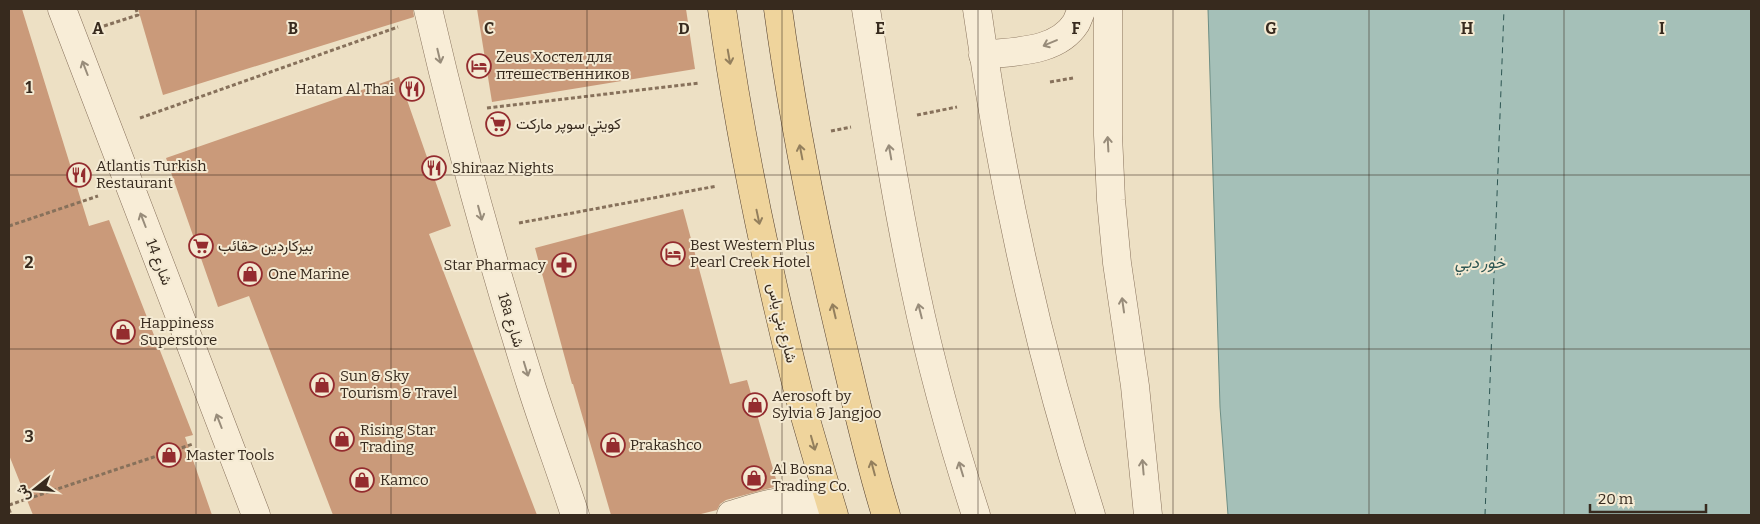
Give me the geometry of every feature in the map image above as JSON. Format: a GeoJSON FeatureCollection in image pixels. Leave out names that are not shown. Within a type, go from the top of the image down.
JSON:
{"type":"FeatureCollection","features":[{"type":"Feature","properties":{"kind":"main road","name":"شارع بني ياس"},"geometry":{"type":"LineString","coordinates":[[722,9],[747,164],[772,281],[800,396],[834,515]]}},
{"type":"Feature","properties":{"kind":"main road"},"geometry":{"type":"LineString","coordinates":[[778,9],[798,136],[836,317],[858,413],[886,515]]}},
{"type":"Feature","properties":{"kind":"street","name":"شارع 14"},"geometry":{"type":"LineString","coordinates":[[62,9],[256,515]]}},
{"type":"Feature","properties":{"kind":"street"},"geometry":{"type":"LineString","coordinates":[[866,9],[884,122],[915,289],[954,446],[976,515]]}},
{"type":"Feature","properties":{"kind":"street"},"geometry":{"type":"LineString","coordinates":[[976,9],[1009,196],[1029,291],[1053,386],[1091,515]]}},
{"type":"Feature","properties":{"kind":"street"},"geometry":{"type":"LineString","coordinates":[[983,55],[1048,45],[1064,37],[1076,23],[1082,9]]}},
{"type":"Feature","properties":{"kind":"street"},"geometry":{"type":"LineString","coordinates":[[1108,9],[1108,135],[1111,200],[1117,263],[1136,395],[1148,515]]}},
{"type":"Feature","properties":{"kind":"street","name":"18a شارع"},"geometry":{"type":"LineString","coordinates":[[428,12],[452,112],[484,229],[530,383],[575,514]]}},
{"type":"Feature","properties":{"kind":"street"},"geometry":{"type":"LineString","coordinates":[[731,515],[780,500],[801,502],[820,509],[827,515]]}},
{"type":"Feature","properties":{"kind":"path"},"geometry":{"type":"LineString","coordinates":[[73,37],[138,14],[136,9]]}},
{"type":"Feature","properties":{"kind":"path"},"geometry":{"type":"LineString","coordinates":[[109,129],[428,12]]}},
{"type":"Feature","properties":{"kind":"path"},"geometry":{"type":"LineString","coordinates":[[1040,84],[1108,71]]}},
{"type":"Feature","properties":{"kind":"path"},"geometry":{"type":"LineString","coordinates":[[452,112],[704,82]]}},
{"type":"Feature","properties":{"kind":"path"},"geometry":{"type":"LineString","coordinates":[[798,136],[884,122],[991,100]]}},
{"type":"Feature","properties":{"kind":"path"},"geometry":{"type":"LineString","coordinates":[[484,229],[717,185]]}},
{"type":"Feature","properties":{"kind":"path"},"geometry":{"type":"LineString","coordinates":[[9,226],[130,186]]}},
{"type":"Feature","properties":{"kind":"path"},"geometry":{"type":"LineString","coordinates":[[9,505],[224,434]]}},
{"type":"Feature","properties":{"kind":"path"},"geometry":{"type":"LineString","coordinates":[[9,509],[11,515]]}},
{"type":"Feature","properties":{"kind":"water","name":"خور دبي"},"geometry":{"type":"Polygon","coordinates":[[[1208,9],[1751,9],[1751,515],[1228,515],[1220,407],[1208,9]]]}},
{"type":"Feature","properties":{"kind":"building"},"geometry":{"type":"Polygon","coordinates":[[[9,9],[22,9],[89,226],[109,220],[193,435],[185,437],[212,515],[33,515],[9,455],[9,9]]]}},
{"type":"Feature","properties":{"kind":"building"},"geometry":{"type":"Polygon","coordinates":[[[138,9],[413,9],[414,17],[163,95],[138,9]]]}},
{"type":"Feature","properties":{"kind":"building"},"geometry":{"type":"Polygon","coordinates":[[[477,9],[686,9],[695,69],[492,102],[477,9]]]}},
{"type":"Feature","properties":{"kind":"building"},"geometry":{"type":"Polygon","coordinates":[[[399,77],[451,226],[429,234],[537,515],[333,515],[249,296],[218,307],[166,158],[399,77]]]}},
{"type":"Feature","properties":{"kind":"building"},"geometry":{"type":"Polygon","coordinates":[[[683,209],[730,384],[747,380],[778,486],[726,500],[720,504],[717,510],[697,515],[611,515],[572,384],[535,248],[683,209]]]}},
{"type":"Feature","properties":{"kind":"ferry route"},"geometry":{"type":"LineString","coordinates":[[1485,515],[1504,9]]}},
{"type":"Feature","properties":{"kind":"place","name":"Zeus Хостел для птешественников"},"geometry":{"type":"Point","coordinates":[479,66]}},
{"type":"Feature","properties":{"kind":"place","name":"Hatam Al Thai"},"geometry":{"type":"Point","coordinates":[412,89]}},
{"type":"Feature","properties":{"kind":"place","name":"كويتي سوپر ماركت"},"geometry":{"type":"Point","coordinates":[498,124]}},
{"type":"Feature","properties":{"kind":"place","name":"Shiraaz Nights"},"geometry":{"type":"Point","coordinates":[434,168]}},
{"type":"Feature","properties":{"kind":"place","name":"Atlantis Turkish Restaurant"},"geometry":{"type":"Point","coordinates":[79,175]}},
{"type":"Feature","properties":{"kind":"place","name":"بيركاردين حقائب"},"geometry":{"type":"Point","coordinates":[201,246]}},
{"type":"Feature","properties":{"kind":"place","name":"Best Western Plus Pearl Creek Hotel"},"geometry":{"type":"Point","coordinates":[673,254]}},
{"type":"Feature","properties":{"kind":"place","name":"Star Pharmacy"},"geometry":{"type":"Point","coordinates":[564,265]}},
{"type":"Feature","properties":{"kind":"place","name":"One Marine"},"geometry":{"type":"Point","coordinates":[250,274]}},
{"type":"Feature","properties":{"kind":"place","name":"Happiness Superstore"},"geometry":{"type":"Point","coordinates":[123,332]}},
{"type":"Feature","properties":{"kind":"place","name":"Sun & Sky Tourism & Travel"},"geometry":{"type":"Point","coordinates":[322,385]}},
{"type":"Feature","properties":{"kind":"place","name":"Aerosoft by Sylvia & Jangjoo"},"geometry":{"type":"Point","coordinates":[755,405]}},
{"type":"Feature","properties":{"kind":"place","name":"Rising Star Trading"},"geometry":{"type":"Point","coordinates":[342,439]}},
{"type":"Feature","properties":{"kind":"place","name":"Prakashco"},"geometry":{"type":"Point","coordinates":[613,445]}},
{"type":"Feature","properties":{"kind":"place","name":"Master Tools"},"geometry":{"type":"Point","coordinates":[169,455]}},
{"type":"Feature","properties":{"kind":"place","name":"Al Bosna Trading Co."},"geometry":{"type":"Point","coordinates":[754,478]}},
{"type":"Feature","properties":{"kind":"place","name":"Kamco"},"geometry":{"type":"Point","coordinates":[362,480]}}]}
